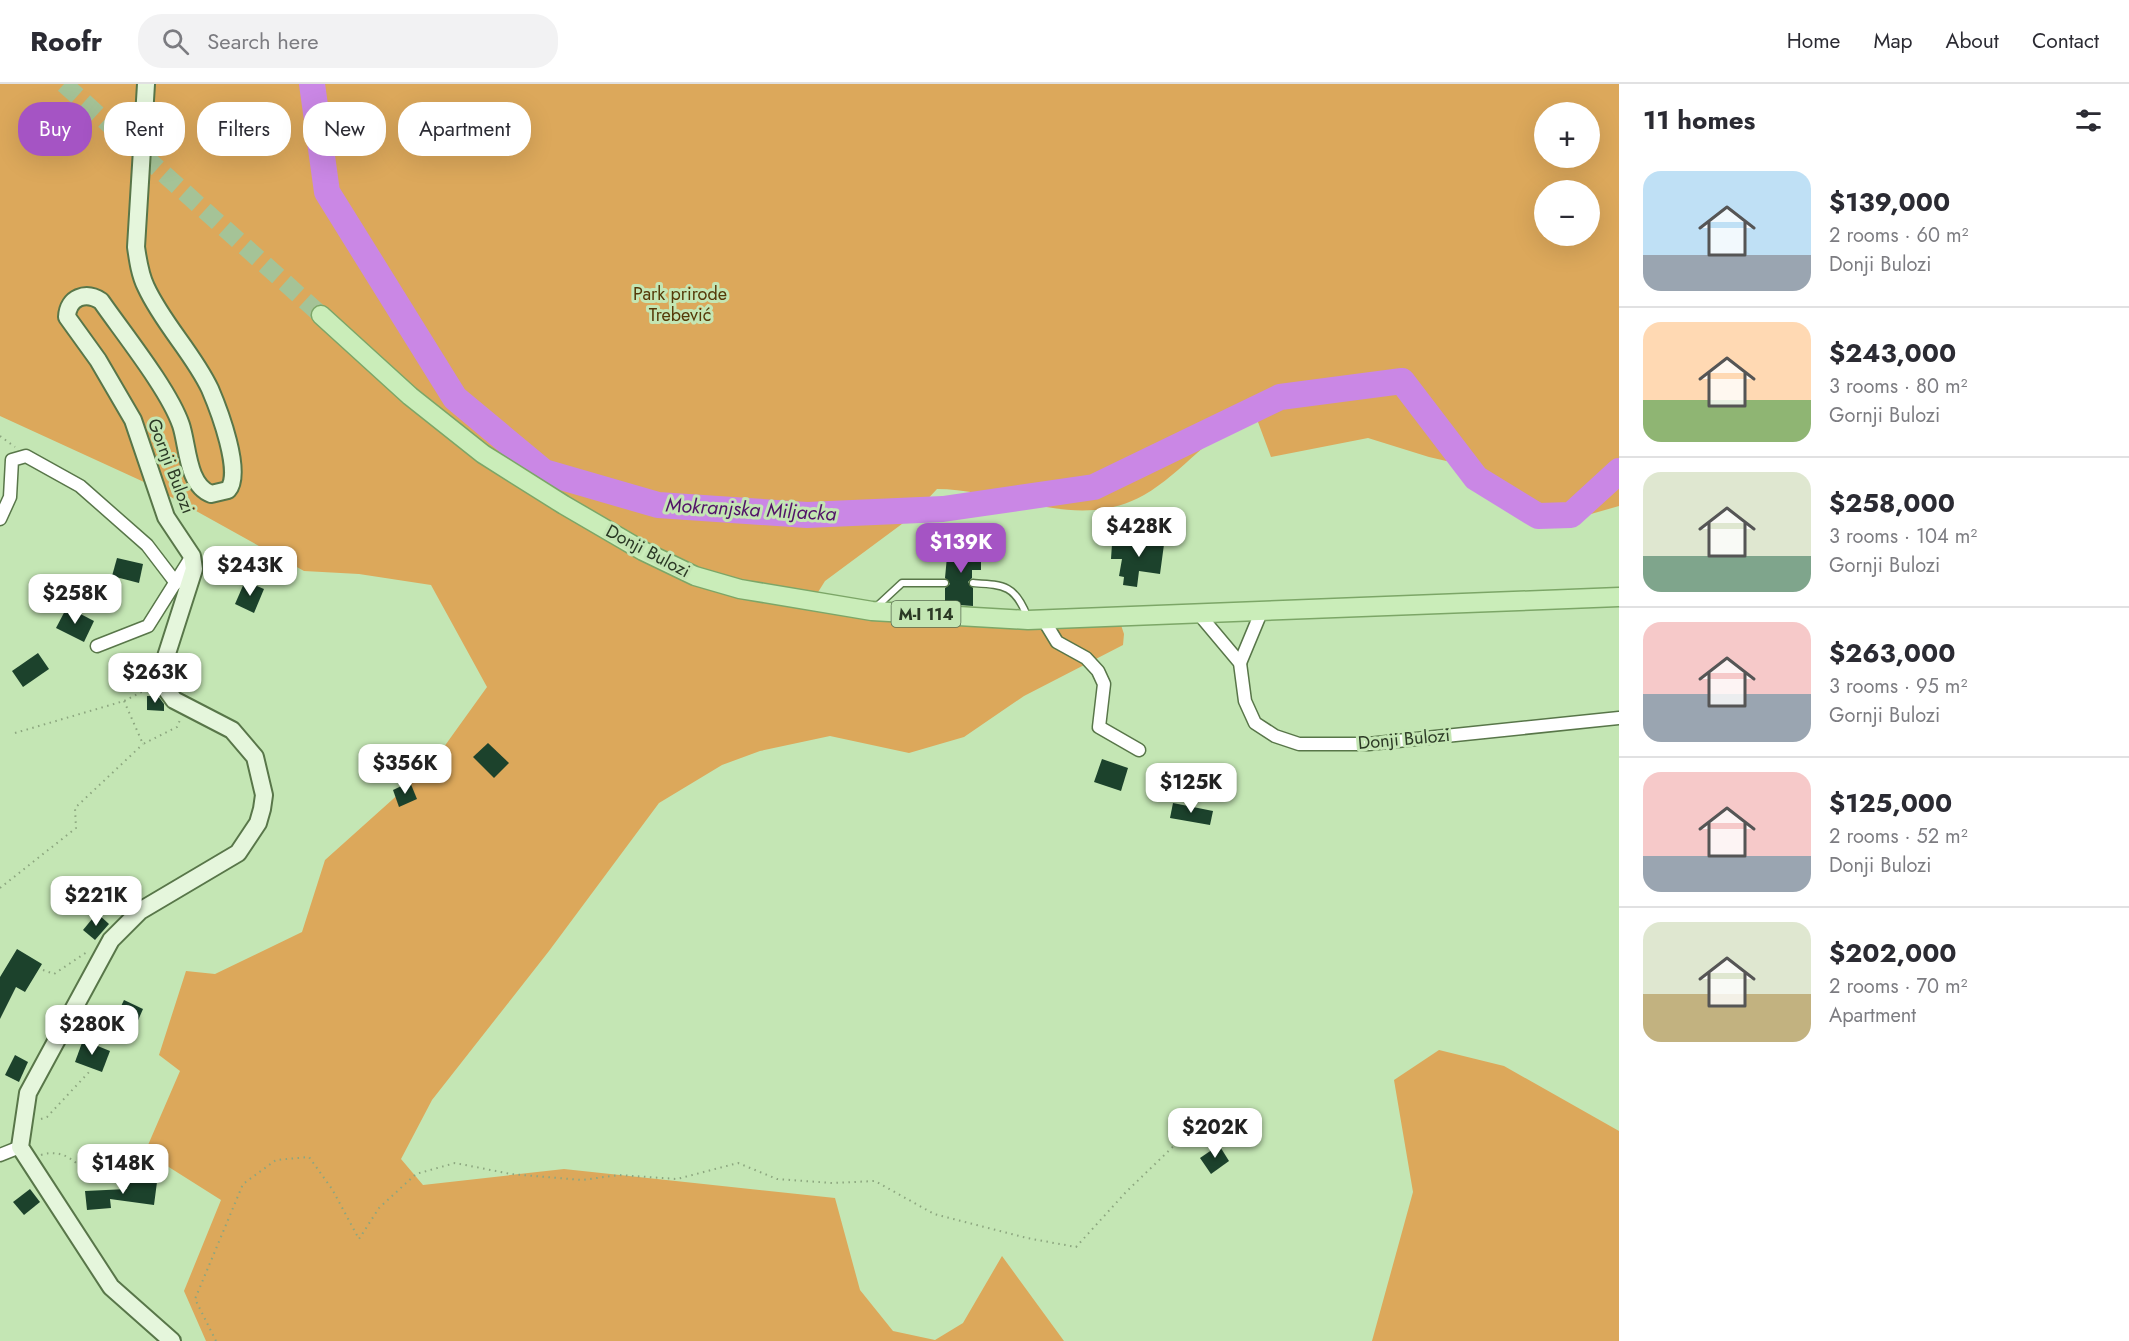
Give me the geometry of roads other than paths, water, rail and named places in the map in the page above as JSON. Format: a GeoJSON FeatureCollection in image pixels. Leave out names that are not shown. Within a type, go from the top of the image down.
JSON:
{"type":"FeatureCollection","features":[{"type":"Feature","properties":{"kind":"main road","name":"Donji Bulozi"},"geometry":{"type":"LineString","coordinates":[[321,315],[410,396],[483,453],[564,505],[643,551],[695,576],[740,589],[872,611],[1036,620],[1619,597]]}},
{"type":"Feature","properties":{"kind":"street","name":"Gornji Bulozi"},"geometry":{"type":"LineString","coordinates":[[146,84],[136,247],[139,267],[145,286],[160,314],[209,388],[234,467],[234,481],[228,490],[211,494],[196,482],[180,423],[158,384],[102,301],[88,295],[77,299],[69,306],[67,317],[98,360],[133,420],[166,517],[192,556]]}},
{"type":"Feature","properties":{"kind":"street"},"geometry":{"type":"LineString","coordinates":[[0,519],[10,497],[12,460],[26,456],[80,486],[147,545],[176,584]]}},
{"type":"Feature","properties":{"kind":"street"},"geometry":{"type":"LineString","coordinates":[[98,646],[148,626],[192,556]]}},
{"type":"Feature","properties":{"kind":"street"},"geometry":{"type":"LineString","coordinates":[[172,1341],[111,1287],[24,1154],[23,1123],[28,1093],[111,940],[140,910],[238,853],[258,823],[264,795],[255,756],[232,730],[174,700],[161,682],[163,666],[194,568],[192,556]]}},
{"type":"Feature","properties":{"kind":"street"},"geometry":{"type":"LineString","coordinates":[[1198,613],[1240,663],[1262,610]]}},
{"type":"Feature","properties":{"kind":"street"},"geometry":{"type":"LineString","coordinates":[[1036,620],[1057,642],[1086,658],[1098,671],[1104,684],[1099,727],[1139,750]]}},
{"type":"Feature","properties":{"kind":"street","name":"Donji Bulozi"},"geometry":{"type":"LineString","coordinates":[[1240,663],[1245,701],[1255,723],[1275,736],[1299,744],[1368,744],[1619,718]]}},
{"type":"Feature","properties":{"kind":"street"},"geometry":{"type":"LineString","coordinates":[[0,1155],[24,1154]]}},
{"type":"Feature","properties":{"kind":"lane"},"geometry":{"type":"LineString","coordinates":[[872,611],[902,583],[945,583]]}},
{"type":"Feature","properties":{"kind":"lane"},"geometry":{"type":"LineString","coordinates":[[972,583],[999,585],[1012,590],[1036,620]]}},
{"type":"Feature","properties":{"kind":"waterway","name":"Mokranjska Miljacka"},"geometry":{"type":"LineString","coordinates":[[312,84],[327,192],[455,398],[544,472],[658,505],[807,515],[943,509],[1094,487],[1280,397],[1402,381],[1476,478],[1538,516],[1571,515],[1619,471]]}},
{"type":"Feature","properties":{"kind":"tunnel"},"geometry":{"type":"LineString","coordinates":[[64,84],[321,315]]}},
{"type":"Feature","properties":{"kind":"park label","name":"Park prirode Trebević"},"geometry":{"type":"Point","coordinates":[680,304]}}]}
